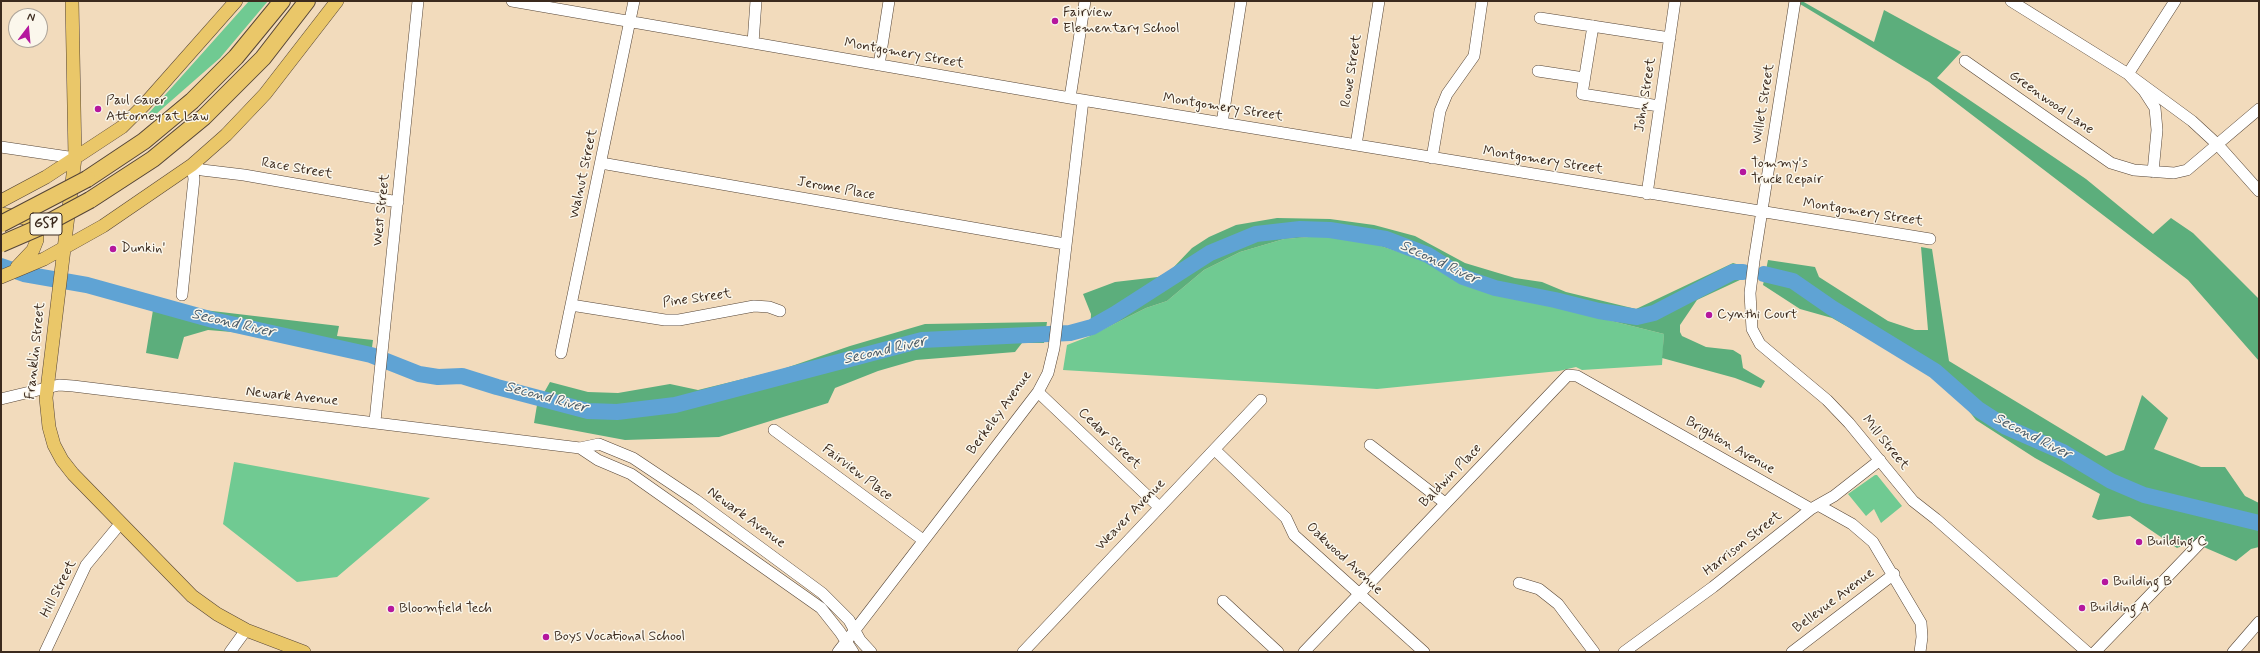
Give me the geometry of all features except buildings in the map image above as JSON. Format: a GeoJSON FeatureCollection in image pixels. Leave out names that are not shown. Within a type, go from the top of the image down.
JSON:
{"type":"FeatureCollection","features":[{"type":"Feature","properties":{"kind":"highway","name":"GSP"},"geometry":{"type":"LineString","coordinates":[[1,224],[56,197],[87,179],[144,140],[192,101],[236,57],[282,1]]}},
{"type":"Feature","properties":{"kind":"highway","name":"GSP"},"geometry":{"type":"LineString","coordinates":[[1,244],[48,223],[90,200],[152,159],[217,106],[263,58],[307,1]]}},
{"type":"Feature","properties":{"kind":"main road","name":"Franklin Street"},"geometry":{"type":"LineString","coordinates":[[72,1],[75,158],[47,387],[47,416],[58,453],[73,474],[120,524],[192,596],[217,614],[246,630],[304,652]]}},
{"type":"Feature","properties":{"kind":"main road"},"geometry":{"type":"LineString","coordinates":[[1,202],[112,134],[133,116],[236,1]]}},
{"type":"Feature","properties":{"kind":"main road"},"geometry":{"type":"LineString","coordinates":[[2,277],[30,263],[64,249],[118,217],[192,165],[231,130],[264,94],[338,1]]}},
{"type":"Feature","properties":{"kind":"main road"},"geometry":{"type":"LineString","coordinates":[[1,214],[20,216],[35,226],[37,234],[36,245],[30,263]]}},
{"type":"Feature","properties":{"kind":"street","name":"West Street"},"geometry":{"type":"LineString","coordinates":[[375,421],[418,1]]}},
{"type":"Feature","properties":{"kind":"street","name":"Montgomery Street"},"geometry":{"type":"LineString","coordinates":[[512,1],[1070,98],[1930,240]]}},
{"type":"Feature","properties":{"kind":"street","name":"Walnut Street"},"geometry":{"type":"LineString","coordinates":[[561,353],[631,22],[634,1]]}},
{"type":"Feature","properties":{"kind":"street"},"geometry":{"type":"LineString","coordinates":[[752,43],[756,1]]}},
{"type":"Feature","properties":{"kind":"street"},"geometry":{"type":"LineString","coordinates":[[879,65],[889,1]]}},
{"type":"Feature","properties":{"kind":"street"},"geometry":{"type":"LineString","coordinates":[[1070,98],[1084,1]]}},
{"type":"Feature","properties":{"kind":"street"},"geometry":{"type":"LineString","coordinates":[[1222,123],[1241,1]]}},
{"type":"Feature","properties":{"kind":"street","name":"Rowe Street"},"geometry":{"type":"LineString","coordinates":[[1356,145],[1378,1]]}},
{"type":"Feature","properties":{"kind":"street"},"geometry":{"type":"LineString","coordinates":[[1432,158],[1440,111],[1447,94],[1474,56],[1482,1]]}},
{"type":"Feature","properties":{"kind":"street","name":"John Street"},"geometry":{"type":"LineString","coordinates":[[1647,194],[1675,1]]}},
{"type":"Feature","properties":{"kind":"street","name":"Willet Street"},"geometry":{"type":"LineString","coordinates":[[1762,212],[1795,1]]}},
{"type":"Feature","properties":{"kind":"street"},"geometry":{"type":"LineString","coordinates":[[2012,1],[2128,74],[2192,121],[2218,145],[2259,191]]}},
{"type":"Feature","properties":{"kind":"street"},"geometry":{"type":"LineString","coordinates":[[2128,74],[2175,1]]}},
{"type":"Feature","properties":{"kind":"street"},"geometry":{"type":"LineString","coordinates":[[1540,18],[1670,38]]}},
{"type":"Feature","properties":{"kind":"street"},"geometry":{"type":"LineString","coordinates":[[1593,26],[1582,94],[1659,106]]}},
{"type":"Feature","properties":{"kind":"street","name":"Greenwood Lane"},"geometry":{"type":"LineString","coordinates":[[1965,61],[2111,162],[2122,167],[2153,172],[2183,171],[2218,145],[2259,109]]}},
{"type":"Feature","properties":{"kind":"street"},"geometry":{"type":"LineString","coordinates":[[1538,71],[1584,78]]}},
{"type":"Feature","properties":{"kind":"street"},"geometry":{"type":"LineString","coordinates":[[2128,74],[2144,91],[2155,108],[2157,130],[2153,172]]}},
{"type":"Feature","properties":{"kind":"street","name":"Berkeley Avenue"},"geometry":{"type":"LineString","coordinates":[[838,652],[1038,392],[1048,373],[1054,348],[1083,100]]}},
{"type":"Feature","properties":{"kind":"street"},"geometry":{"type":"LineString","coordinates":[[1,147],[75,158]]}},
{"type":"Feature","properties":{"kind":"street","name":"Jerome Place"},"geometry":{"type":"LineString","coordinates":[[601,163],[1065,244]]}},
{"type":"Feature","properties":{"kind":"street"},"geometry":{"type":"LineString","coordinates":[[182,295],[194,176],[192,165]]}},
{"type":"Feature","properties":{"kind":"street","name":"Race Street"},"geometry":{"type":"LineString","coordinates":[[192,165],[202,170],[244,175],[398,202]]}},
{"type":"Feature","properties":{"kind":"street","name":"Mill Street"},"geometry":{"type":"LineString","coordinates":[[1762,212],[1754,261],[1750,311],[1752,329],[1760,344],[1827,400],[1849,423],[1913,501],[1936,519],[2087,652]]}},
{"type":"Feature","properties":{"kind":"street","name":"Pine Street"},"geometry":{"type":"LineString","coordinates":[[571,305],[665,320],[679,320],[758,305],[780,310]]}},
{"type":"Feature","properties":{"kind":"street","name":"Baldwin Place"},"geometry":{"type":"LineString","coordinates":[[1304,652],[1568,375],[1576,376],[1634,408]]}},
{"type":"Feature","properties":{"kind":"street","name":"Newark Avenue"},"geometry":{"type":"LineString","coordinates":[[1,398],[47,387],[59,385],[73,386],[375,421],[580,448],[599,444],[633,458],[690,495],[822,593],[849,620],[855,631],[871,652]]}},
{"type":"Feature","properties":{"kind":"street","name":"Cedar Street"},"geometry":{"type":"LineString","coordinates":[[1038,392],[1159,507]]}},
{"type":"Feature","properties":{"kind":"street","name":"Weaver Avenue"},"geometry":{"type":"LineString","coordinates":[[1023,652],[1260,400]]}},
{"type":"Feature","properties":{"kind":"street","name":"Brighton Avenue"},"geometry":{"type":"LineString","coordinates":[[1634,408],[1863,532],[1873,542],[1894,574],[1921,623],[1922,637],[1920,652]]}},
{"type":"Feature","properties":{"kind":"street","name":"Fairview Place"},"geometry":{"type":"LineString","coordinates":[[774,430],[923,540]]}},
{"type":"Feature","properties":{"kind":"street"},"geometry":{"type":"LineString","coordinates":[[1370,445],[1445,503]]}},
{"type":"Feature","properties":{"kind":"street","name":"Newark Avenue"},"geometry":{"type":"LineString","coordinates":[[580,448],[598,460],[631,474],[821,608],[853,652]]}},
{"type":"Feature","properties":{"kind":"street","name":"Oakwood Avenue"},"geometry":{"type":"LineString","coordinates":[[1214,450],[1286,518],[1294,535],[1424,652]]}},
{"type":"Feature","properties":{"kind":"street","name":"Harrison Street"},"geometry":{"type":"LineString","coordinates":[[1624,652],[1713,587],[1815,507],[1834,496],[1880,460]]}},
{"type":"Feature","properties":{"kind":"street","name":"Hill Street"},"geometry":{"type":"LineString","coordinates":[[44,652],[86,565],[120,524]]}},
{"type":"Feature","properties":{"kind":"street"},"geometry":{"type":"LineString","coordinates":[[2095,652],[2200,543]]}},
{"type":"Feature","properties":{"kind":"street","name":"Bellevue Avenue"},"geometry":{"type":"LineString","coordinates":[[1792,652],[1894,574]]}},
{"type":"Feature","properties":{"kind":"street"},"geometry":{"type":"LineString","coordinates":[[1519,583],[1539,589],[1558,604],[1594,652]]}},
{"type":"Feature","properties":{"kind":"street"},"geometry":{"type":"LineString","coordinates":[[1223,601],[1278,652]]}},
{"type":"Feature","properties":{"kind":"street"},"geometry":{"type":"LineString","coordinates":[[2233,652],[2259,622]]}},
{"type":"Feature","properties":{"kind":"street"},"geometry":{"type":"LineString","coordinates":[[230,652],[246,630]]}},
{"type":"Feature","properties":{"kind":"green space"},"geometry":{"type":"Polygon","coordinates":[[[249,1],[268,1],[220,58],[155,115],[148,114],[249,1]]]}},
{"type":"Feature","properties":{"kind":"green space"},"geometry":{"type":"Polygon","coordinates":[[[1795,1],[1802,1],[1874,42],[1884,10],[1961,52],[1937,78],[2086,179],[2153,234],[2171,218],[2193,233],[2259,299],[2259,361],[2188,280],[1929,82],[1795,1]]]}},
{"type":"Feature","properties":{"kind":"green space"},"geometry":{"type":"Polygon","coordinates":[[[1277,218],[1330,219],[1374,225],[1415,236],[1465,263],[1515,278],[1542,282],[1566,292],[1636,309],[1733,263],[1743,266],[1742,279],[1697,300],[1680,325],[1680,332],[1682,336],[1706,347],[1733,350],[1741,355],[1743,368],[1765,381],[1761,388],[1735,378],[1662,358],[1664,334],[1459,283],[1430,262],[1365,241],[1321,236],[1284,239],[1240,252],[1204,270],[1167,301],[1146,308],[1090,336],[1091,314],[1083,294],[1115,282],[1158,277],[1171,270],[1192,248],[1209,237],[1236,225],[1277,218]]]}},
{"type":"Feature","properties":{"kind":"green space"},"geometry":{"type":"Polygon","coordinates":[[[1321,236],[1365,241],[1430,262],[1459,283],[1664,334],[1662,365],[1582,370],[1576,367],[1559,371],[1377,389],[1063,370],[1067,345],[1090,336],[1146,308],[1167,301],[1204,270],[1240,252],[1284,239],[1321,236]]]}},
{"type":"Feature","properties":{"kind":"green space"},"geometry":{"type":"Polygon","coordinates":[[[1921,247],[1932,249],[1949,361],[2106,456],[2124,450],[2142,395],[2168,418],[2154,449],[2201,467],[2225,467],[2245,496],[2259,503],[2259,547],[2251,549],[2236,561],[2192,542],[2177,548],[2130,516],[2098,520],[2092,517],[2100,494],[2035,458],[1976,420],[1961,401],[1923,371],[1832,318],[1800,309],[1763,285],[1768,260],[1815,267],[1819,277],[1888,321],[1915,330],[1928,330],[1921,247]]]}},
{"type":"Feature","properties":{"kind":"green space"},"geometry":{"type":"Polygon","coordinates":[[[153,310],[204,310],[339,326],[337,336],[373,340],[371,355],[291,337],[208,330],[184,337],[178,359],[146,353],[153,310]]]}},
{"type":"Feature","properties":{"kind":"green space"},"geometry":{"type":"Polygon","coordinates":[[[1047,322],[1044,343],[1022,343],[1015,352],[916,360],[878,371],[835,388],[828,403],[719,437],[625,440],[534,423],[537,405],[550,382],[588,392],[618,393],[670,384],[698,390],[780,370],[850,346],[925,324],[1047,322]]]}},
{"type":"Feature","properties":{"kind":"green space"},"geometry":{"type":"Polygon","coordinates":[[[234,462],[430,498],[337,577],[297,582],[223,524],[234,462]]]}},
{"type":"Feature","properties":{"kind":"green space"},"geometry":{"type":"Polygon","coordinates":[[[1877,475],[1902,506],[1881,523],[1874,509],[1866,516],[1848,494],[1877,475]]]}},
{"type":"Feature","properties":{"kind":"waterway","name":"Second River"},"geometry":{"type":"LineString","coordinates":[[1,266],[24,274],[87,285],[213,320],[371,355],[419,374],[438,377],[462,376],[497,387],[588,411],[617,412],[675,405],[922,340],[1070,333],[1092,327],[1115,314],[1210,253],[1256,234],[1300,229],[1330,230],[1386,239],[1428,255],[1463,277],[1495,288],[1555,300],[1599,311],[1637,317],[1654,313],[1733,272],[1743,272]]}},
{"type":"Feature","properties":{"kind":"waterway","name":"Second River"},"geometry":{"type":"LineString","coordinates":[[1764,274],[1793,281],[1832,308],[1935,371],[1978,409],[2006,427],[2063,452],[2111,481],[2144,495],[2259,523]]}},
{"type":"Feature","properties":{"kind":"place","name":"Fairview Elementary School"},"geometry":{"type":"Point","coordinates":[1055,21]}},
{"type":"Feature","properties":{"kind":"place","name":"Paul Gauer Attorney at Law"},"geometry":{"type":"Point","coordinates":[98,109]}},
{"type":"Feature","properties":{"kind":"place","name":"Tommy's Truck Repair"},"geometry":{"type":"Point","coordinates":[1743,172]}},
{"type":"Feature","properties":{"kind":"place","name":"Dunkin'"},"geometry":{"type":"Point","coordinates":[113,249]}},
{"type":"Feature","properties":{"kind":"place","name":"Cynthi Court"},"geometry":{"type":"Point","coordinates":[1709,315]}},
{"type":"Feature","properties":{"kind":"place","name":"Building C"},"geometry":{"type":"Point","coordinates":[2139,542]}},
{"type":"Feature","properties":{"kind":"place","name":"Building B"},"geometry":{"type":"Point","coordinates":[2105,582]}},
{"type":"Feature","properties":{"kind":"place","name":"Building A"},"geometry":{"type":"Point","coordinates":[2082,608]}},
{"type":"Feature","properties":{"kind":"place","name":"Bloomfield Tech"},"geometry":{"type":"Point","coordinates":[391,609]}},
{"type":"Feature","properties":{"kind":"place","name":"Boys Vocational School"},"geometry":{"type":"Point","coordinates":[546,637]}}]}
